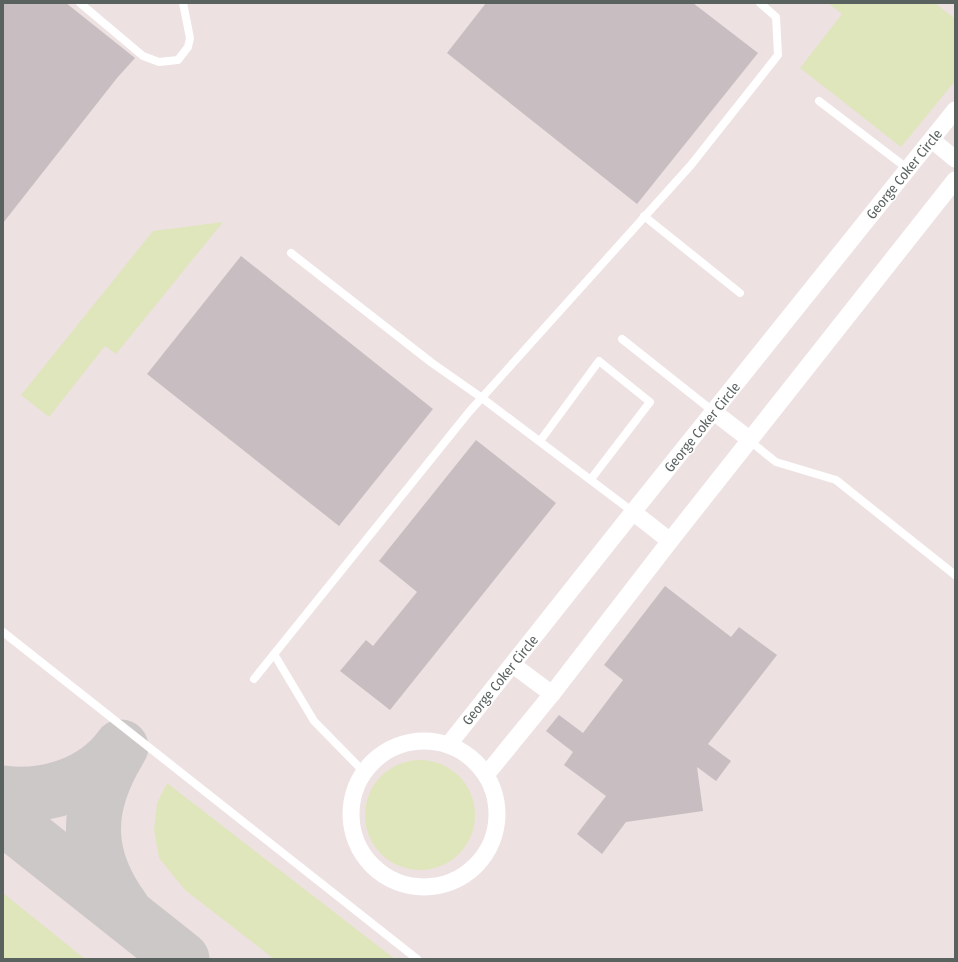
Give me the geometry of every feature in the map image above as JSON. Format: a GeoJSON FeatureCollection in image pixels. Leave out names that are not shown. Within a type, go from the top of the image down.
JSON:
{"type":"FeatureCollection","features":[{"type":"Feature","properties":{"kind":"street","name":"George Coker Circle"},"geometry":{"type":"LineString","coordinates":[[449,744],[955,110]]}},
{"type":"Feature","properties":{"kind":"street"},"geometry":{"type":"LineString","coordinates":[[932,140],[955,158]]}},
{"type":"Feature","properties":{"kind":"street"},"geometry":{"type":"LineString","coordinates":[[486,775],[552,694],[670,541],[753,443],[955,180]]}},
{"type":"Feature","properties":{"kind":"street"},"geometry":{"type":"LineString","coordinates":[[714,412],[753,443]]}},
{"type":"Feature","properties":{"kind":"street"},"geometry":{"type":"LineString","coordinates":[[634,512],[670,541]]}},
{"type":"Feature","properties":{"kind":"street"},"geometry":{"type":"LineString","coordinates":[[513,665],[552,694]]}},
{"type":"Feature","properties":{"kind":"street"},"geometry":{"type":"LineString","coordinates":[[429,741],[449,744],[486,775],[496,797],[498,821],[489,849],[477,866],[456,880],[430,887],[411,886],[390,879],[374,867],[360,849],[353,829],[352,804],[359,781],[374,762],[392,749],[408,743],[429,741]]}},
{"type":"Feature","properties":{"kind":"lane"},"geometry":{"type":"LineString","coordinates":[[80,3],[143,56],[159,62],[178,60],[188,47],[190,38],[182,3]]}},
{"type":"Feature","properties":{"kind":"lane"},"geometry":{"type":"LineString","coordinates":[[254,679],[469,412],[691,165],[778,55],[776,17],[760,3]]}},
{"type":"Feature","properties":{"kind":"lane"},"geometry":{"type":"LineString","coordinates":[[819,101],[908,169]]}},
{"type":"Feature","properties":{"kind":"lane"},"geometry":{"type":"LineString","coordinates":[[644,216],[740,293]]}},
{"type":"Feature","properties":{"kind":"lane"},"geometry":{"type":"LineString","coordinates":[[291,253],[432,363],[482,398],[634,512]]}},
{"type":"Feature","properties":{"kind":"lane"},"geometry":{"type":"LineString","coordinates":[[622,339],[714,412]]}},
{"type":"Feature","properties":{"kind":"lane"},"geometry":{"type":"LineString","coordinates":[[540,441],[599,361],[650,402],[591,479]]}},
{"type":"Feature","properties":{"kind":"lane"},"geometry":{"type":"LineString","coordinates":[[753,443],[776,462],[836,480],[955,575]]}},
{"type":"Feature","properties":{"kind":"lane"},"geometry":{"type":"LineString","coordinates":[[3,632],[417,959]]}},
{"type":"Feature","properties":{"kind":"lane"},"geometry":{"type":"LineString","coordinates":[[274,654],[314,721],[365,773]]}},
{"type":"Feature","properties":{"kind":"green space"},"geometry":{"type":"Polygon","coordinates":[[[828,3],[935,3],[955,19],[955,81],[901,147],[800,68],[842,14],[828,3]]]}},
{"type":"Feature","properties":{"kind":"green space"},"geometry":{"type":"Polygon","coordinates":[[[223,222],[116,354],[105,346],[49,417],[21,395],[153,231],[223,222]]]}},
{"type":"Feature","properties":{"kind":"green space"},"geometry":{"type":"Polygon","coordinates":[[[420,760],[441,764],[459,776],[471,794],[475,815],[471,836],[459,854],[441,866],[420,870],[399,866],[381,854],[369,836],[365,815],[369,794],[381,776],[399,764],[420,760]]]}},
{"type":"Feature","properties":{"kind":"green space"},"geometry":{"type":"Polygon","coordinates":[[[167,783],[395,959],[274,959],[185,890],[159,858],[154,830],[157,803],[167,783]]]}},
{"type":"Feature","properties":{"kind":"green space"},"geometry":{"type":"Polygon","coordinates":[[[3,893],[85,959],[3,959],[3,893]]]}},
{"type":"Feature","properties":{"kind":"building"},"geometry":{"type":"Polygon","coordinates":[[[3,3],[66,3],[135,58],[117,78],[3,223],[3,3]]]}},
{"type":"Feature","properties":{"kind":"building"},"geometry":{"type":"Polygon","coordinates":[[[486,3],[693,3],[758,53],[637,204],[447,53],[486,3]]]}},
{"type":"Feature","properties":{"kind":"building"},"geometry":{"type":"Polygon","coordinates":[[[241,256],[433,409],[339,526],[147,374],[241,256]]]}},
{"type":"Feature","properties":{"kind":"building"},"geometry":{"type":"Polygon","coordinates":[[[476,440],[556,503],[390,710],[340,671],[366,640],[373,646],[417,592],[379,561],[476,440]]]}},
{"type":"Feature","properties":{"kind":"building"},"geometry":{"type":"Polygon","coordinates":[[[665,586],[731,637],[739,627],[777,655],[708,744],[731,761],[716,781],[697,767],[703,811],[626,822],[602,854],[577,834],[606,796],[564,765],[573,752],[546,731],[559,715],[583,733],[623,680],[604,665],[665,586]]]}},
{"type":"Feature","properties":{"kind":"taxiway"},"geometry":{"type":"LineString","coordinates":[[3,793],[36,793],[52,791],[68,786],[84,779],[98,770],[110,760],[121,747]]}},
{"type":"Feature","properties":{"kind":"taxiway"},"geometry":{"type":"LineString","coordinates":[[118,752],[107,772],[99,792],[95,812],[94,831],[96,851],[101,870],[110,889],[123,909]]}},
{"type":"Feature","properties":{"kind":"taxiway"},"geometry":{"type":"LineString","coordinates":[[3,817],[182,959]]}}]}
